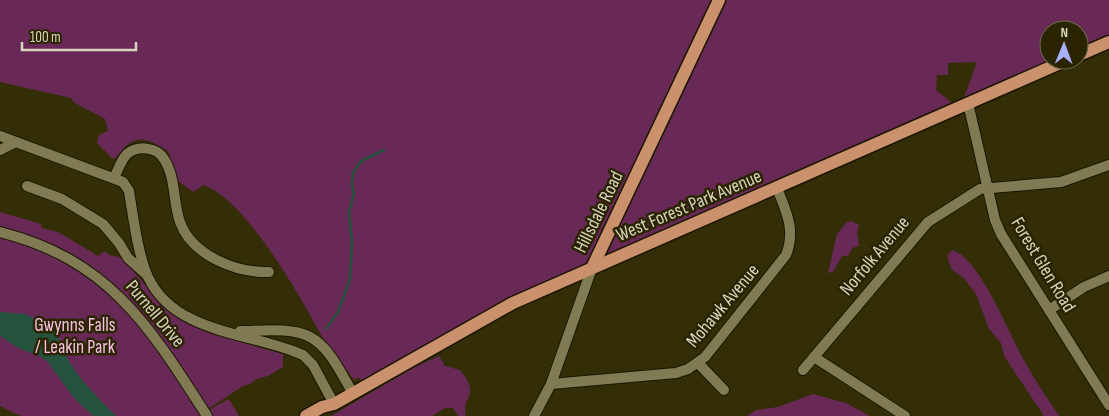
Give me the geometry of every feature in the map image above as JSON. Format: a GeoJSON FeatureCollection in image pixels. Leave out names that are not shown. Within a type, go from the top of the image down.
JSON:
{"type":"FeatureCollection","features":[{"type":"Feature","properties":{"kind":"main road","name":"Hillsdale Road"},"geometry":{"type":"LineString","coordinates":[[592,268],[719,0]]}},
{"type":"Feature","properties":{"kind":"main road"},"geometry":{"type":"LineString","coordinates":[[1089,51],[1109,42]]}},
{"type":"Feature","properties":{"kind":"main road","name":"West Forest Park Avenue"},"geometry":{"type":"LineString","coordinates":[[320,416],[334,404],[507,307],[1044,70]]}},
{"type":"Feature","properties":{"kind":"main road","name":"West Forest Park Avenue"},"geometry":{"type":"LineString","coordinates":[[306,416],[322,407],[334,404]]}},
{"type":"Feature","properties":{"kind":"street","name":"Forest Glen Road"},"geometry":{"type":"LineString","coordinates":[[968,103],[995,220],[1001,234],[1109,405]]}},
{"type":"Feature","properties":{"kind":"street"},"geometry":{"type":"LineString","coordinates":[[0,136],[123,182],[129,191],[147,276]]}},
{"type":"Feature","properties":{"kind":"street"},"geometry":{"type":"LineString","coordinates":[[0,150],[16,142]]}},
{"type":"Feature","properties":{"kind":"street"},"geometry":{"type":"LineString","coordinates":[[114,178],[121,161],[131,151],[148,149],[160,153],[167,164],[180,222],[188,237],[210,255],[236,269],[269,272]]}},
{"type":"Feature","properties":{"kind":"street","name":"Norfolk Avenue"},"geometry":{"type":"LineString","coordinates":[[803,370],[920,229],[980,189],[1061,182],[1109,165]]}},
{"type":"Feature","properties":{"kind":"street"},"geometry":{"type":"LineString","coordinates":[[27,186],[62,199],[102,224],[119,243],[128,258],[147,276],[168,303],[184,314],[204,325],[303,355],[313,366],[334,404]]}},
{"type":"Feature","properties":{"kind":"street","name":"Mohawk Avenue"},"geometry":{"type":"LineString","coordinates":[[551,384],[664,375],[688,369],[705,357],[786,255],[790,246],[791,227],[776,188]]}},
{"type":"Feature","properties":{"kind":"street","name":"Purnell Drive"},"geometry":{"type":"LineString","coordinates":[[0,232],[59,255],[106,284],[148,327],[207,416]]}},
{"type":"Feature","properties":{"kind":"street","name":"Hillsdale Road"},"geometry":{"type":"LineString","coordinates":[[534,416],[551,384],[592,268]]}},
{"type":"Feature","properties":{"kind":"street"},"geometry":{"type":"LineString","coordinates":[[1049,310],[1084,288],[1109,276]]}},
{"type":"Feature","properties":{"kind":"street"},"geometry":{"type":"LineString","coordinates":[[229,332],[288,332],[310,337],[330,357],[353,393]]}},
{"type":"Feature","properties":{"kind":"street"},"geometry":{"type":"LineString","coordinates":[[814,357],[905,416]]}},
{"type":"Feature","properties":{"kind":"street"},"geometry":{"type":"LineString","coordinates":[[698,363],[724,390]]}},
{"type":"Feature","properties":{"kind":"green space"},"geometry":{"type":"Polygon","coordinates":[[[0,0],[1109,0],[1109,36],[1089,45],[1089,20],[1039,20],[1039,67],[960,101],[965,95],[977,62],[948,63],[948,75],[937,75],[936,90],[953,104],[516,295],[362,382],[358,377],[354,380],[328,345],[270,250],[237,209],[220,194],[204,185],[193,192],[178,181],[168,151],[148,141],[137,140],[132,142],[113,159],[97,143],[99,135],[108,131],[105,119],[75,103],[71,98],[0,82],[0,0]]]}},
{"type":"Feature","properties":{"kind":"green space"},"geometry":{"type":"Polygon","coordinates":[[[0,212],[41,224],[42,228],[58,232],[98,256],[105,251],[109,255],[120,257],[143,282],[156,300],[174,316],[215,335],[283,354],[283,367],[268,376],[256,379],[250,384],[243,386],[208,409],[152,325],[105,279],[0,228],[0,212]]]}},
{"type":"Feature","properties":{"kind":"green space"},"geometry":{"type":"Polygon","coordinates":[[[851,221],[859,225],[857,233],[859,246],[852,248],[848,256],[842,256],[833,272],[828,273],[837,234],[846,223],[851,221]]]}},
{"type":"Feature","properties":{"kind":"green space","name":"Gwynns Falls / Leakin Park"},"geometry":{"type":"Polygon","coordinates":[[[0,235],[42,250],[78,268],[115,295],[140,321],[202,416],[21,416],[0,406],[0,235]]]}},
{"type":"Feature","properties":{"kind":"green space"},"geometry":{"type":"Polygon","coordinates":[[[952,250],[963,256],[984,283],[1026,364],[1059,416],[1044,416],[1004,356],[1001,343],[989,329],[976,294],[964,278],[952,270],[947,256],[952,250]]]}},
{"type":"Feature","properties":{"kind":"green space"},"geometry":{"type":"Polygon","coordinates":[[[439,356],[445,366],[460,370],[470,385],[465,409],[466,416],[458,416],[453,408],[445,408],[432,416],[331,416],[415,367],[439,356]]]}},
{"type":"Feature","properties":{"kind":"green space"},"geometry":{"type":"Polygon","coordinates":[[[813,394],[846,403],[870,416],[747,416],[756,410],[778,407],[813,394]]]}},
{"type":"Feature","properties":{"kind":"green space"},"geometry":{"type":"Polygon","coordinates":[[[229,399],[239,416],[213,416],[209,410],[229,399]]]}},
{"type":"Feature","properties":{"kind":"shaded area"},"geometry":{"type":"Polygon","coordinates":[[[0,312],[25,314],[57,330],[65,354],[72,366],[88,387],[116,416],[93,416],[74,398],[47,361],[38,355],[20,349],[0,336],[0,312]]]}},
{"type":"Feature","properties":{"kind":"waterway"},"geometry":{"type":"LineString","coordinates":[[326,329],[338,312],[350,279],[352,242],[349,212],[354,194],[352,184],[353,173],[361,161],[384,150]]}}]}
